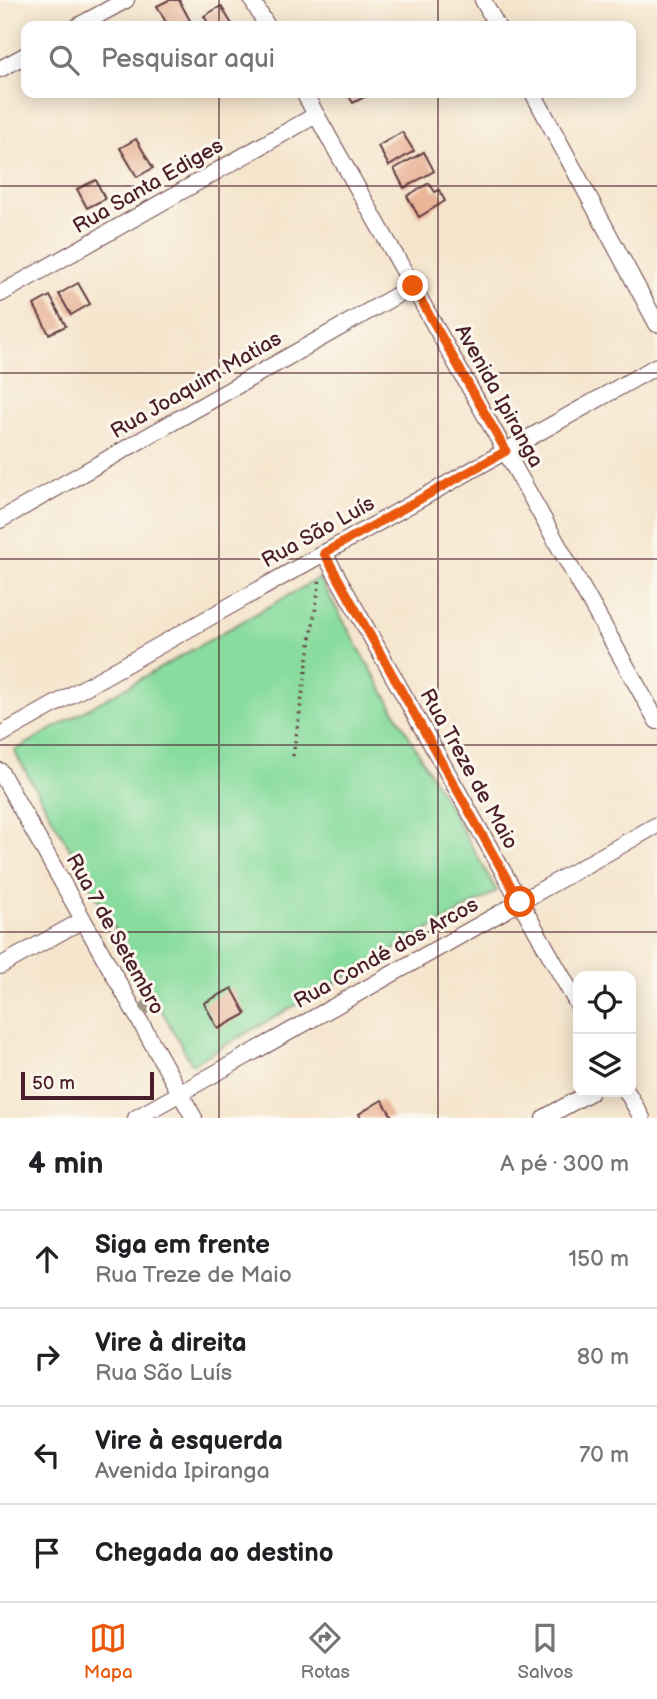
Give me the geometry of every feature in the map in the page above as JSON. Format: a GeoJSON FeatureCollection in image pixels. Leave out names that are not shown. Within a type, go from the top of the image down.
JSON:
{"type":"FeatureCollection","features":[{"type":"Feature","properties":{"kind":"street"},"geometry":{"type":"LineString","coordinates":[[87,21],[126,0]]}},
{"type":"Feature","properties":{"kind":"street"},"geometry":{"type":"LineString","coordinates":[[252,0],[264,21]]}},
{"type":"Feature","properties":{"kind":"street"},"geometry":{"type":"LineString","coordinates":[[483,0],[494,21]]}},
{"type":"Feature","properties":{"kind":"street"},"geometry":{"type":"LineString","coordinates":[[0,69],[21,58]]}},
{"type":"Feature","properties":{"kind":"street","name":"Avenida Ipiranga"},"geometry":{"type":"LineString","coordinates":[[307,98],[657,721]]}},
{"type":"Feature","properties":{"kind":"street"},"geometry":{"type":"LineString","coordinates":[[536,98],[657,324]]}},
{"type":"Feature","properties":{"kind":"street","name":"Rua Santa Ediges"},"geometry":{"type":"LineString","coordinates":[[0,294],[316,114]]}},
{"type":"Feature","properties":{"kind":"street","name":"Rua Joaquim Matias"},"geometry":{"type":"LineString","coordinates":[[0,520],[413,286]]}},
{"type":"Feature","properties":{"kind":"street","name":"Rua São Luís"},"geometry":{"type":"LineString","coordinates":[[0,735],[657,366]]}},
{"type":"Feature","properties":{"kind":"street","name":"Rua Treze de Maio"},"geometry":{"type":"LineString","coordinates":[[324,553],[573,996]]}},
{"type":"Feature","properties":{"kind":"street","name":"Rua 7 de Setembro"},"geometry":{"type":"LineString","coordinates":[[0,771],[194,1118]]}},
{"type":"Feature","properties":{"kind":"street","name":"Rua Condé dos Arcos"},"geometry":{"type":"LineString","coordinates":[[136,1118],[657,825]]}},
{"type":"Feature","properties":{"kind":"street"},"geometry":{"type":"LineString","coordinates":[[0,966],[83,920]]}},
{"type":"Feature","properties":{"kind":"street"},"geometry":{"type":"LineString","coordinates":[[544,1118],[582,1097]]}},
{"type":"Feature","properties":{"kind":"street"},"geometry":{"type":"LineString","coordinates":[[630,1097],[642,1118]]}},
{"type":"Feature","properties":{"kind":"path"},"geometry":{"type":"LineString","coordinates":[[293,756],[324,553]]}},
{"type":"Feature","properties":{"kind":"green space"},"geometry":{"type":"Polygon","coordinates":[[[319,578],[497,891],[192,1064],[14,751],[319,578]]]}},
{"type":"Feature","properties":{"kind":"building"},"geometry":{"type":"Polygon","coordinates":[[[169,0],[179,0],[190,21],[165,21],[157,6],[169,0]]]}},
{"type":"Feature","properties":{"kind":"building"},"geometry":{"type":"Polygon","coordinates":[[[221,6],[230,21],[207,21],[204,16],[221,6]]]}},
{"type":"Feature","properties":{"kind":"building"},"geometry":{"type":"Polygon","coordinates":[[[350,98],[362,98],[353,103],[350,98]]]}},
{"type":"Feature","properties":{"kind":"building"},"geometry":{"type":"Polygon","coordinates":[[[402,132],[414,151],[389,166],[378,146],[402,132]]]}},
{"type":"Feature","properties":{"kind":"building"},"geometry":{"type":"Polygon","coordinates":[[[136,139],[153,168],[137,177],[120,148],[136,139]]]}},
{"type":"Feature","properties":{"kind":"building"},"geometry":{"type":"Polygon","coordinates":[[[424,152],[434,171],[404,188],[394,169],[424,152]]]}},
{"type":"Feature","properties":{"kind":"building"},"geometry":{"type":"Polygon","coordinates":[[[96,180],[105,199],[87,208],[77,189],[96,180]]]}},
{"type":"Feature","properties":{"kind":"building"},"geometry":{"type":"Polygon","coordinates":[[[429,183],[435,192],[439,190],[445,201],[419,217],[407,196],[429,183]]]}},
{"type":"Feature","properties":{"kind":"building"},"geometry":{"type":"Polygon","coordinates":[[[78,283],[90,304],[71,315],[59,294],[78,283]]]}},
{"type":"Feature","properties":{"kind":"building"},"geometry":{"type":"Polygon","coordinates":[[[50,296],[66,326],[49,334],[34,305],[50,296]]]}},
{"type":"Feature","properties":{"kind":"building"},"geometry":{"type":"Polygon","coordinates":[[[232,988],[246,1014],[218,1029],[204,1003],[232,988]]]}},
{"type":"Feature","properties":{"kind":"building"},"geometry":{"type":"Polygon","coordinates":[[[382,1100],[393,1118],[361,1118],[359,1114],[382,1100]]]}},
{"type":"Feature","properties":{"kind":"route"},"geometry":{"type":"LineString","coordinates":[[413,286],[506,451],[324,553],[520,902]]}}]}
